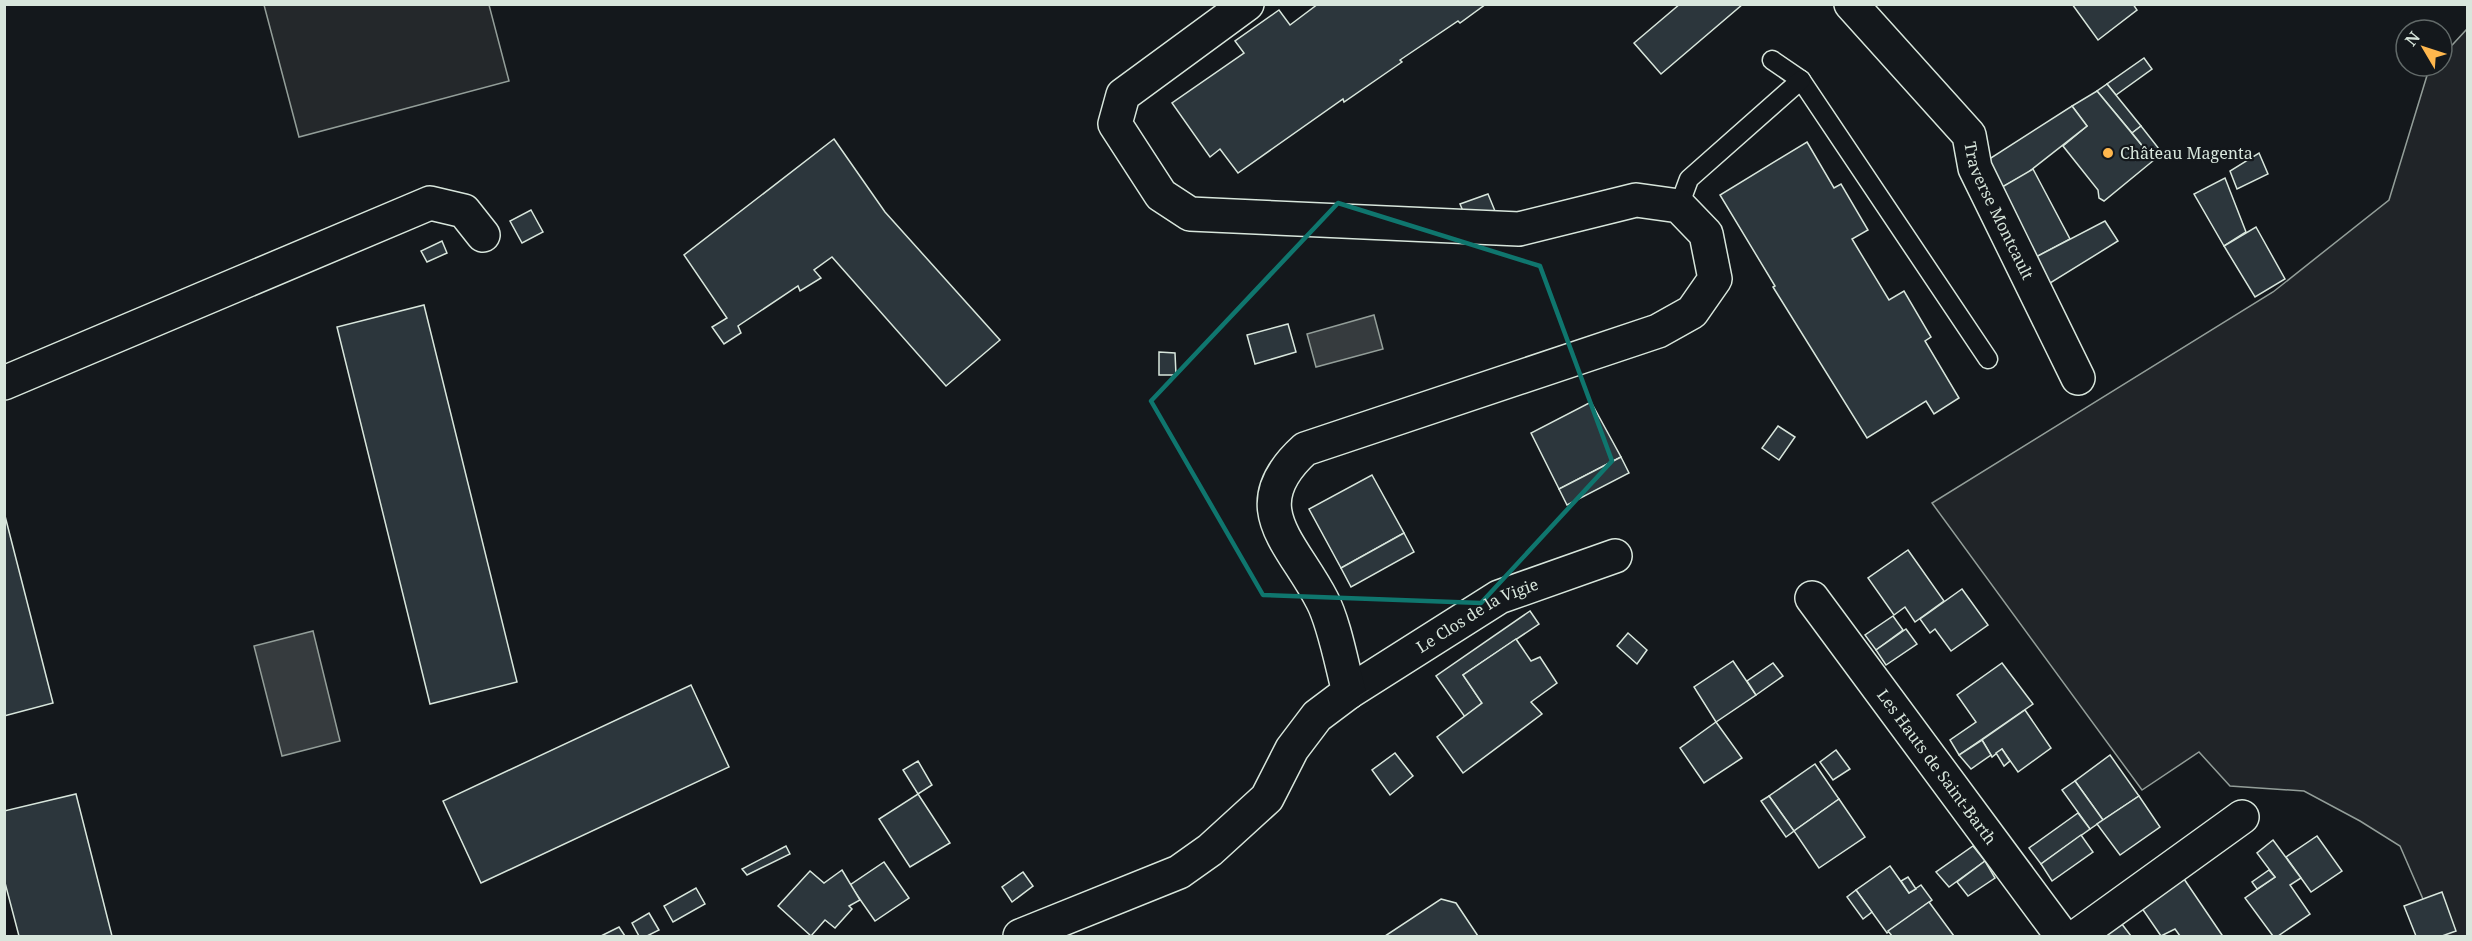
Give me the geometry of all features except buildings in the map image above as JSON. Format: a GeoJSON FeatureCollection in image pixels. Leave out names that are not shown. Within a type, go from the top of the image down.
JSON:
{"type":"FeatureCollection","features":[{"type":"Feature","properties":{"kind":"street"},"geometry":{"type":"LineString","coordinates":[[1247,4],[1123,95],[1115,124],[1161,195],[1190,214],[1519,229],[1636,200],[1679,206],[1706,234],[1715,279],[1692,312],[1658,331],[1305,449],[1288,464],[1274,488],[1274,515],[1324,602],[1349,692]]}},
{"type":"Feature","properties":{"kind":"street","name":"Traverse Montcault"},"geometry":{"type":"LineString","coordinates":[[1851,4],[1969,135],[1976,168],[2078,378]]}},
{"type":"Feature","properties":{"kind":"street"},"geometry":{"type":"LineString","coordinates":[[4,383],[430,203],[464,211],[483,235]]}},
{"type":"Feature","properties":{"kind":"street","name":"Le Clos de la Vigie"},"geometry":{"type":"LineString","coordinates":[[1016,931],[1179,872],[1210,850],[1267,798],[1292,749],[1317,716],[1349,692],[1499,597],[1615,556]]}},
{"type":"Feature","properties":{"kind":"street","name":"Les Hauts de Saint-Barth"},"geometry":{"type":"LineString","coordinates":[[1812,598],[2062,936]]}},
{"type":"Feature","properties":{"kind":"street"},"geometry":{"type":"LineString","coordinates":[[2077,936],[2242,817]]}},
{"type":"Feature","properties":{"kind":"lane"},"geometry":{"type":"LineString","coordinates":[[1772,60],[1801,80],[1988,359]]}},
{"type":"Feature","properties":{"kind":"lane"},"geometry":{"type":"LineString","coordinates":[[1679,206],[1689,179],[1801,80]]}},
{"type":"Feature","properties":{"kind":"highlighted area"},"geometry":{"type":"Polygon","coordinates":[[[1338,203],[1540,266],[1612,461],[1481,603],[1263,595],[1151,401],[1338,203]]]}},
{"type":"Feature","properties":{"kind":"shaded area"},"geometry":{"type":"Polygon","coordinates":[[[264,5],[489,5],[509,81],[299,137],[264,5]]]}},
{"type":"Feature","properties":{"kind":"shaded area"},"geometry":{"type":"Polygon","coordinates":[[[2467,29],[2467,936],[2439,936],[2400,846],[2360,821],[2304,791],[2230,786],[2199,752],[2142,790],[1932,503],[2273,292],[2389,200],[2426,78],[2454,78],[2454,43],[2467,29]]]}},
{"type":"Feature","properties":{"kind":"shaded area"},"geometry":{"type":"Polygon","coordinates":[[[1374,315],[1383,349],[1316,367],[1307,334],[1374,315]]]}},
{"type":"Feature","properties":{"kind":"shaded area"},"geometry":{"type":"Polygon","coordinates":[[[313,631],[340,741],[282,756],[254,646],[313,631]]]}},
{"type":"Feature","properties":{"kind":"place","name":"Château Magenta"},"geometry":{"type":"Point","coordinates":[2108,153]}}]}
